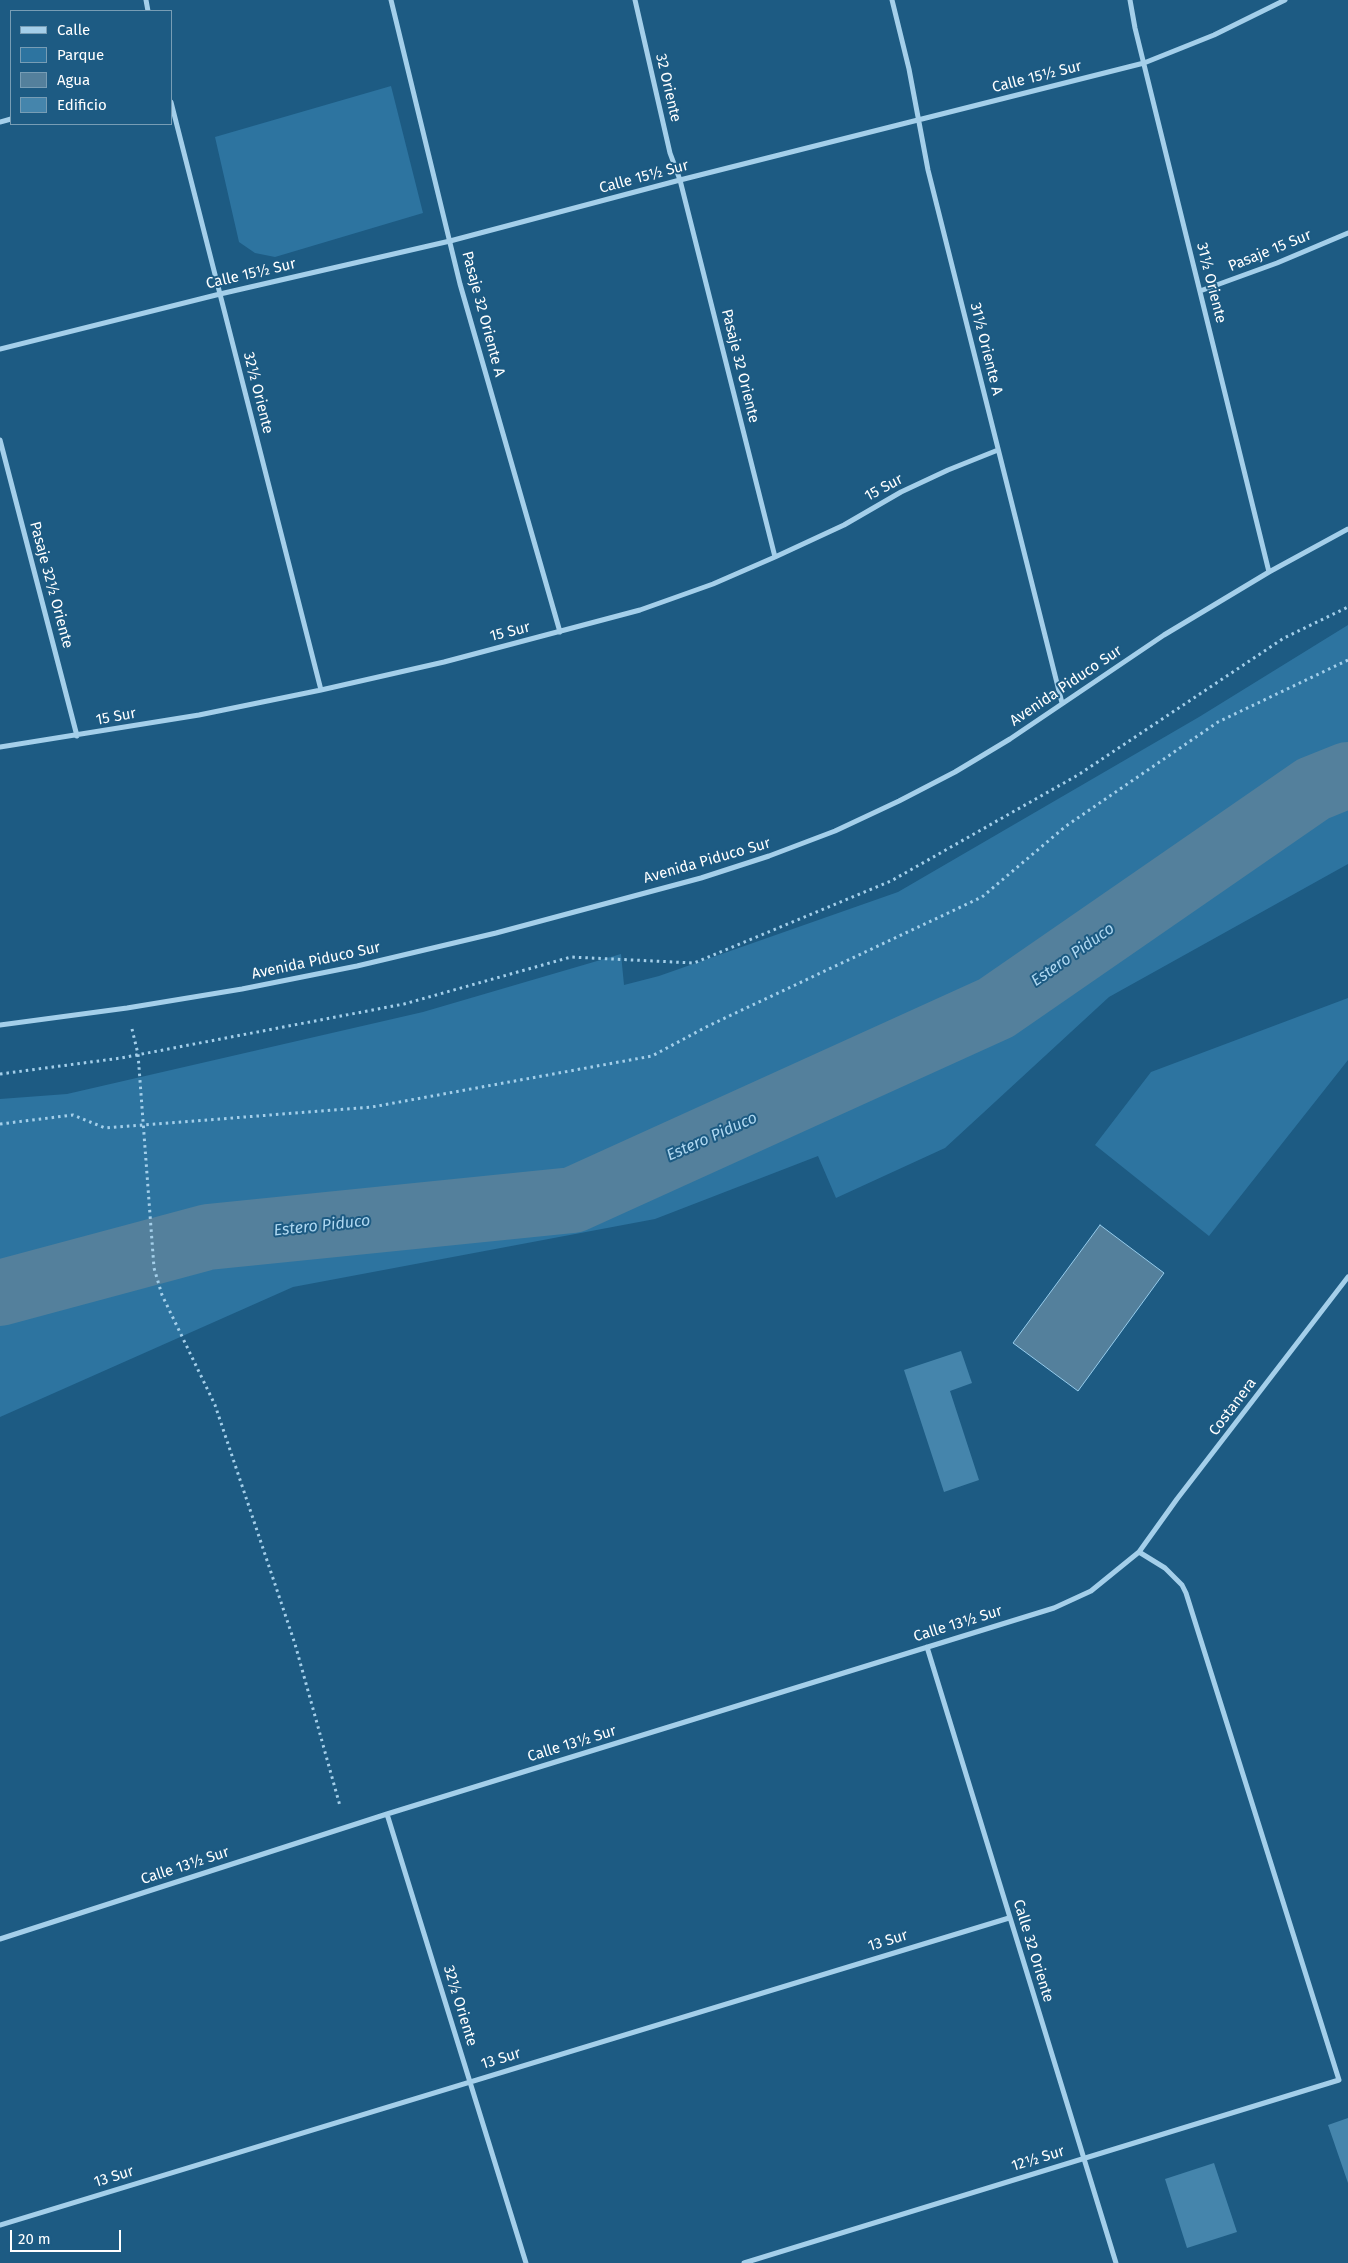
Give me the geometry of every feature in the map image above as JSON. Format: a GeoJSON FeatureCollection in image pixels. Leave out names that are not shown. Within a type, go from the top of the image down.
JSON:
{"type":"FeatureCollection","features":[{"type":"Feature","properties":{"kind":"street","name":"Pasaje 32 Oriente A"},"geometry":{"type":"LineString","coordinates":[[391,0],[437,194],[466,303],[560,632]]}},
{"type":"Feature","properties":{"kind":"street","name":"32 Oriente"},"geometry":{"type":"LineString","coordinates":[[635,0],[670,153],[680,180]]}},
{"type":"Feature","properties":{"kind":"street","name":"31½ Oriente A"},"geometry":{"type":"LineString","coordinates":[[892,0],[909,68],[928,170],[1062,703]]}},
{"type":"Feature","properties":{"kind":"street","name":"31½ Oriente"},"geometry":{"type":"LineString","coordinates":[[1130,0],[1269,572]]}},
{"type":"Feature","properties":{"kind":"street","name":"Calle 15½ Sur"},"geometry":{"type":"LineString","coordinates":[[0,350],[220,294],[450,241],[680,180],[1144,63],[1214,35],[1285,0]]}},
{"type":"Feature","properties":{"kind":"street","name":"32½ Oriente"},"geometry":{"type":"LineString","coordinates":[[172,106],[321,690]]}},
{"type":"Feature","properties":{"kind":"street","name":"Pasaje 32 Oriente"},"geometry":{"type":"LineString","coordinates":[[680,180],[775,557]]}},
{"type":"Feature","properties":{"kind":"street","name":"Pasaje 15 Sur"},"geometry":{"type":"LineString","coordinates":[[1200,292],[1277,263],[1348,233]]}},
{"type":"Feature","properties":{"kind":"street","name":"Pasaje 32½ Oriente"},"geometry":{"type":"LineString","coordinates":[[0,440],[77,736]]}},
{"type":"Feature","properties":{"kind":"street","name":"15 Sur"},"geometry":{"type":"LineString","coordinates":[[0,748],[200,715],[321,690],[560,632],[649,607],[713,584],[775,557],[844,525],[901,492],[948,470],[998,450]]}},
{"type":"Feature","properties":{"kind":"street","name":"Avenida Piduco Sur"},"geometry":{"type":"LineString","coordinates":[[0,1025],[127,1008],[242,989],[338,970],[496,934],[701,878],[769,856],[835,831],[899,801],[1010,739],[1164,635],[1269,572],[1348,529]]}},
{"type":"Feature","properties":{"kind":"street","name":"Costanera"},"geometry":{"type":"LineString","coordinates":[[1139,1552],[1177,1499],[1348,1277]]}},
{"type":"Feature","properties":{"kind":"street","name":"Calle 13½ Sur"},"geometry":{"type":"LineString","coordinates":[[0,1939],[387,1814],[1061,1604],[1091,1591],[1139,1552]]}},
{"type":"Feature","properties":{"kind":"street","name":"12½ Sur"},"geometry":{"type":"LineString","coordinates":[[744,2263],[1339,2080],[1186,1593],[1182,1585],[1165,1568],[1139,1552]]}},
{"type":"Feature","properties":{"kind":"street","name":"Calle 32 Oriente"},"geometry":{"type":"LineString","coordinates":[[927,1647],[1116,2263]]}},
{"type":"Feature","properties":{"kind":"street","name":"32½ Oriente"},"geometry":{"type":"LineString","coordinates":[[387,1814],[526,2263]]}},
{"type":"Feature","properties":{"kind":"street","name":"13 Sur"},"geometry":{"type":"LineString","coordinates":[[0,2225],[1009,1918]]}},
{"type":"Feature","properties":{"kind":"path"},"geometry":{"type":"LineString","coordinates":[[0,1124],[73,1115],[105,1128],[372,1107],[652,1056],[708,1026],[982,897],[1066,826],[1218,722],[1348,660]]}},
{"type":"Feature","properties":{"kind":"path"},"geometry":{"type":"LineString","coordinates":[[127,1008],[138,1054],[154,1268],[162,1296],[215,1405],[295,1644],[346,1827]]}},
{"type":"Feature","properties":{"kind":"green space"},"geometry":{"type":"Polygon","coordinates":[[[391,86],[423,213],[275,257],[255,253],[239,242],[215,137],[391,86]]]}},
{"type":"Feature","properties":{"kind":"green space"},"geometry":{"type":"Polygon","coordinates":[[[1348,625],[1348,864],[1109,997],[945,1148],[836,1198],[818,1156],[655,1219],[293,1287],[0,1417],[0,1099],[67,1094],[423,1012],[621,954],[624,985],[659,976],[898,892],[1199,717],[1348,625]]]}},
{"type":"Feature","properties":{"kind":"green space"},"geometry":{"type":"Polygon","coordinates":[[[1348,998],[1348,1060],[1209,1236],[1095,1145],[1151,1072],[1348,998]]]}},
{"type":"Feature","properties":{"kind":"water"},"geometry":{"type":"Polygon","coordinates":[[[1100,1225],[1164,1273],[1078,1391],[1013,1343],[1100,1225]]]}},
{"type":"Feature","properties":{"kind":"building"},"geometry":{"type":"Polygon","coordinates":[[[961,1351],[972,1383],[950,1391],[979,1480],[944,1492],[904,1370],[961,1351]]]}},
{"type":"Feature","properties":{"kind":"building"},"geometry":{"type":"Polygon","coordinates":[[[1348,2118],[1348,2183],[1328,2125],[1348,2118]]]}},
{"type":"Feature","properties":{"kind":"building"},"geometry":{"type":"Polygon","coordinates":[[[1214,2163],[1237,2232],[1187,2248],[1165,2179],[1214,2163]]]}},
{"type":"Feature","properties":{"kind":"waterway","name":"Estero Piduco"},"geometry":{"type":"LineString","coordinates":[[0,1293],[208,1237],[573,1200],[996,1008],[1313,789],[1348,775]]}}]}
